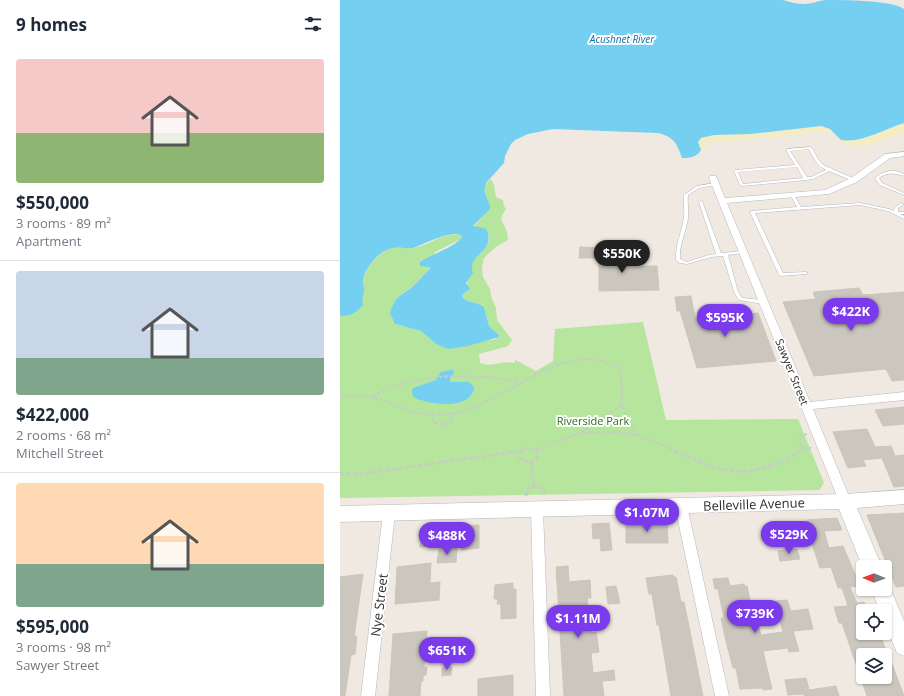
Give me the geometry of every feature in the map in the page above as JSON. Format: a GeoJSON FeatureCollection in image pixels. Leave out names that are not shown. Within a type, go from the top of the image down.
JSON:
{"type":"FeatureCollection","features":[{"type":"Feature","properties":{"kind":"main road","name":"Belleville Avenue"},"geometry":{"type":"LineString","coordinates":[[340,514],[389,513],[536,502],[681,506],[845,501],[904,497]]}},
{"type":"Feature","properties":{"kind":"main road","name":"Sawyer Street"},"geometry":{"type":"LineString","coordinates":[[845,501],[869,560]]}},
{"type":"Feature","properties":{"kind":"main road"},"geometry":{"type":"LineString","coordinates":[[884,596],[904,646]]}},
{"type":"Feature","properties":{"kind":"street"},"geometry":{"type":"LineString","coordinates":[[723,202],[826,192],[854,180],[876,164],[885,160],[888,156],[904,154]]}},
{"type":"Feature","properties":{"kind":"street"},"geometry":{"type":"LineString","coordinates":[[885,160],[904,160]]}},
{"type":"Feature","properties":{"kind":"street","name":"Sawyer Street"},"geometry":{"type":"LineString","coordinates":[[714,181],[845,501]]}},
{"type":"Feature","properties":{"kind":"street"},"geometry":{"type":"LineString","coordinates":[[806,406],[904,396]]}},
{"type":"Feature","properties":{"kind":"street"},"geometry":{"type":"LineString","coordinates":[[536,502],[543,696]]}},
{"type":"Feature","properties":{"kind":"street"},"geometry":{"type":"LineString","coordinates":[[681,506],[722,696]]}},
{"type":"Feature","properties":{"kind":"street","name":"Nye Street"},"geometry":{"type":"LineString","coordinates":[[368,696],[389,513]]}},
{"type":"Feature","properties":{"kind":"lane"},"geometry":{"type":"LineString","coordinates":[[806,179],[788,150],[810,148],[818,162],[854,180]]}},
{"type":"Feature","properties":{"kind":"lane"},"geometry":{"type":"LineString","coordinates":[[798,166],[736,171],[742,184],[806,179],[817,177],[830,169]]}},
{"type":"Feature","properties":{"kind":"lane"},"geometry":{"type":"LineString","coordinates":[[904,175],[895,172],[885,173],[877,178],[878,181],[904,194]]}},
{"type":"Feature","properties":{"kind":"lane"},"geometry":{"type":"LineString","coordinates":[[714,181],[698,187],[686,195],[686,215],[678,260],[687,263],[703,258],[743,252]]}},
{"type":"Feature","properties":{"kind":"lane"},"geometry":{"type":"LineString","coordinates":[[793,196],[800,208]]}},
{"type":"Feature","properties":{"kind":"lane"},"geometry":{"type":"LineString","coordinates":[[701,202],[719,255]]}},
{"type":"Feature","properties":{"kind":"lane"},"geometry":{"type":"LineString","coordinates":[[806,273],[781,275],[752,212],[860,204],[904,214]]}},
{"type":"Feature","properties":{"kind":"lane"},"geometry":{"type":"LineString","coordinates":[[896,213],[896,208],[902,204]]}},
{"type":"Feature","properties":{"kind":"lane"},"geometry":{"type":"LineString","coordinates":[[896,213],[904,218]]}},
{"type":"Feature","properties":{"kind":"lane"},"geometry":{"type":"LineString","coordinates":[[725,254],[736,292],[741,299],[764,302]]}},
{"type":"Feature","properties":{"kind":"path"},"geometry":{"type":"LineString","coordinates":[[340,397],[373,397],[409,410],[432,414],[454,413],[470,410],[485,404],[519,382],[559,366],[572,362],[593,359],[611,363],[621,370],[622,405],[630,424],[637,435]]}},
{"type":"Feature","properties":{"kind":"path"},"geometry":{"type":"LineString","coordinates":[[373,397],[389,389],[423,379],[437,377],[458,375],[490,376],[519,382]]}},
{"type":"Feature","properties":{"kind":"path"},"geometry":{"type":"LineString","coordinates":[[340,474],[361,474],[509,452],[520,453],[522,450],[528,448],[536,450],[580,433],[622,405]]}},
{"type":"Feature","properties":{"kind":"path"},"geometry":{"type":"LineString","coordinates":[[432,414],[432,422],[443,425],[450,422],[454,413]]}},
{"type":"Feature","properties":{"kind":"path"},"geometry":{"type":"LineString","coordinates":[[580,433],[607,432],[637,435],[710,466],[737,472],[753,471],[783,462],[796,455],[804,447]]}},
{"type":"Feature","properties":{"kind":"path"},"geometry":{"type":"LineString","coordinates":[[807,434],[800,436],[798,440],[804,447],[812,448]]}},
{"type":"Feature","properties":{"kind":"path"},"geometry":{"type":"LineString","coordinates":[[531,462],[537,457],[536,450]]}},
{"type":"Feature","properties":{"kind":"path"},"geometry":{"type":"LineString","coordinates":[[520,453],[519,457],[522,460],[531,462]]}},
{"type":"Feature","properties":{"kind":"path"},"geometry":{"type":"LineString","coordinates":[[531,462],[534,486]]}},
{"type":"Feature","properties":{"kind":"path"},"geometry":{"type":"LineString","coordinates":[[534,486],[544,490],[536,502],[526,491],[534,486]]}},
{"type":"Feature","properties":{"kind":"green space","name":"Riverside Park"},"geometry":{"type":"Polygon","coordinates":[[[491,179],[494,185],[496,197],[503,200],[506,209],[501,217],[503,218],[501,219],[507,231],[508,240],[497,246],[484,258],[482,267],[483,277],[490,289],[496,308],[497,320],[512,340],[508,346],[479,354],[480,363],[488,365],[506,362],[515,363],[515,360],[536,371],[553,361],[555,329],[643,322],[666,420],[798,419],[824,483],[819,490],[340,498],[340,316],[348,313],[358,304],[363,295],[363,280],[365,274],[374,260],[383,252],[393,248],[411,248],[424,245],[445,236],[460,234],[474,226],[490,205],[484,191],[487,182],[491,179]],[[487,230],[461,239],[435,252],[430,269],[413,286],[400,295],[393,304],[395,324],[421,331],[436,344],[468,346],[479,342],[496,339],[499,335],[489,326],[484,307],[465,300],[462,295],[468,291],[468,276],[472,261],[488,245],[489,236],[487,230]]]}},
{"type":"Feature","properties":{"kind":"sand"},"geometry":{"type":"Polygon","coordinates":[[[904,123],[904,133],[872,144],[854,147],[847,146],[841,142],[841,140],[859,139],[904,123]]]}},
{"type":"Feature","properties":{"kind":"sand"},"geometry":{"type":"Polygon","coordinates":[[[821,126],[832,131],[713,142],[708,143],[707,146],[701,150],[698,142],[701,138],[714,135],[750,134],[821,126]]]}},
{"type":"Feature","properties":{"kind":"water","name":"Acushnet River"},"geometry":{"type":"Polygon","coordinates":[[[340,0],[783,0],[793,3],[809,4],[825,0],[833,0],[866,1],[889,4],[904,9],[904,123],[865,138],[849,140],[841,140],[830,129],[821,126],[750,134],[714,135],[701,138],[698,142],[701,150],[693,157],[685,158],[682,158],[676,144],[671,138],[657,133],[553,129],[528,134],[515,140],[511,144],[505,156],[504,163],[486,183],[484,191],[490,205],[490,209],[473,226],[487,230],[489,238],[488,244],[474,261],[472,266],[473,273],[466,283],[470,289],[462,295],[465,300],[484,307],[489,326],[499,335],[499,337],[468,346],[448,349],[436,344],[421,331],[395,324],[390,313],[398,297],[412,287],[430,269],[430,267],[420,266],[420,262],[456,243],[462,236],[458,234],[440,237],[413,248],[392,248],[377,256],[369,266],[364,276],[364,290],[362,299],[363,305],[353,314],[340,316],[340,0]]]}},
{"type":"Feature","properties":{"kind":"water"},"geometry":{"type":"Polygon","coordinates":[[[453,370],[454,373],[450,379],[450,382],[469,382],[474,387],[471,395],[466,400],[458,403],[439,404],[413,397],[413,388],[436,380],[441,372],[453,370]]]}},
{"type":"Feature","properties":{"kind":"building"},"geometry":{"type":"Polygon","coordinates":[[[580,247],[608,248],[607,267],[657,266],[659,290],[599,291],[599,258],[579,258],[580,247]]]}},
{"type":"Feature","properties":{"kind":"building"},"geometry":{"type":"Polygon","coordinates":[[[859,288],[863,295],[904,292],[904,380],[892,381],[886,369],[814,376],[783,302],[816,299],[813,293],[814,292],[859,288]]]}},
{"type":"Feature","properties":{"kind":"building"},"geometry":{"type":"Polygon","coordinates":[[[691,296],[695,318],[758,313],[776,361],[697,368],[680,311],[677,311],[675,297],[691,296]]]}},
{"type":"Feature","properties":{"kind":"building"},"geometry":{"type":"Polygon","coordinates":[[[904,407],[904,424],[883,426],[875,410],[904,407]]]}},
{"type":"Feature","properties":{"kind":"building"},"geometry":{"type":"Polygon","coordinates":[[[867,429],[875,447],[891,446],[895,456],[904,455],[904,486],[894,487],[882,458],[863,460],[866,466],[848,468],[833,432],[867,429]]]}},
{"type":"Feature","properties":{"kind":"building"},"geometry":{"type":"Polygon","coordinates":[[[904,513],[904,586],[896,587],[892,577],[892,560],[885,560],[867,515],[904,513]]]}},
{"type":"Feature","properties":{"kind":"building"},"geometry":{"type":"Polygon","coordinates":[[[837,518],[842,530],[824,531],[829,548],[843,546],[856,577],[856,586],[850,587],[857,603],[864,602],[865,604],[856,604],[856,640],[882,640],[885,648],[856,648],[856,664],[842,623],[839,623],[834,607],[848,606],[842,588],[838,588],[831,567],[820,568],[807,528],[809,527],[807,520],[837,518]]]}},
{"type":"Feature","properties":{"kind":"building"},"geometry":{"type":"Polygon","coordinates":[[[609,523],[612,550],[601,551],[600,538],[593,539],[592,524],[609,523]]]}},
{"type":"Feature","properties":{"kind":"building"},"geometry":{"type":"Polygon","coordinates":[[[667,523],[668,543],[626,543],[626,524],[667,523]]]}},
{"type":"Feature","properties":{"kind":"building"},"geometry":{"type":"Polygon","coordinates":[[[479,525],[479,548],[461,550],[462,526],[479,525]]]}},
{"type":"Feature","properties":{"kind":"building"},"geometry":{"type":"Polygon","coordinates":[[[434,536],[433,546],[420,547],[421,538],[434,536]]]}},
{"type":"Feature","properties":{"kind":"building"},"geometry":{"type":"Polygon","coordinates":[[[457,548],[456,562],[437,563],[439,549],[457,548]]]}},
{"type":"Feature","properties":{"kind":"building"},"geometry":{"type":"Polygon","coordinates":[[[797,549],[800,559],[780,561],[778,551],[797,549]]]}},
{"type":"Feature","properties":{"kind":"building"},"geometry":{"type":"Polygon","coordinates":[[[431,563],[430,583],[440,582],[439,600],[395,604],[397,567],[431,563]]]}},
{"type":"Feature","properties":{"kind":"building"},"geometry":{"type":"Polygon","coordinates":[[[568,566],[569,582],[590,580],[591,598],[587,598],[591,633],[596,632],[599,652],[591,653],[593,673],[614,670],[615,680],[602,681],[604,696],[564,696],[556,567],[568,566]]]}},
{"type":"Feature","properties":{"kind":"building"},"geometry":{"type":"Polygon","coordinates":[[[363,574],[354,637],[357,636],[355,654],[351,655],[345,696],[340,696],[340,577],[363,574]]]}},
{"type":"Feature","properties":{"kind":"building"},"geometry":{"type":"Polygon","coordinates":[[[673,575],[676,577],[681,602],[684,602],[703,696],[671,696],[659,625],[657,625],[652,594],[649,594],[646,578],[673,575]]]}},
{"type":"Feature","properties":{"kind":"building"},"geometry":{"type":"Polygon","coordinates":[[[728,578],[730,586],[744,584],[745,587],[747,586],[753,615],[755,614],[761,635],[783,632],[775,601],[787,600],[791,611],[808,609],[813,629],[793,631],[799,651],[789,652],[788,648],[763,651],[772,689],[740,689],[736,668],[733,668],[725,637],[721,618],[724,618],[718,589],[715,589],[713,579],[728,578]]]}},
{"type":"Feature","properties":{"kind":"building"},"geometry":{"type":"Polygon","coordinates":[[[513,583],[513,589],[516,589],[516,618],[501,619],[501,604],[497,604],[498,599],[494,599],[495,585],[513,583]]]}},
{"type":"Feature","properties":{"kind":"building"},"geometry":{"type":"Polygon","coordinates":[[[616,586],[620,603],[608,604],[606,587],[616,586]]]}},
{"type":"Feature","properties":{"kind":"building"},"geometry":{"type":"Polygon","coordinates":[[[427,631],[424,667],[427,667],[426,675],[423,676],[423,681],[421,682],[420,696],[389,696],[393,634],[427,631]]]}},
{"type":"Feature","properties":{"kind":"building"},"geometry":{"type":"Polygon","coordinates":[[[892,664],[904,696],[867,696],[863,684],[892,684],[892,664]]]}},
{"type":"Feature","properties":{"kind":"building"},"geometry":{"type":"Polygon","coordinates":[[[452,667],[451,675],[442,676],[442,668],[452,667]]]}},
{"type":"Feature","properties":{"kind":"building"},"geometry":{"type":"Polygon","coordinates":[[[513,675],[513,696],[478,696],[478,679],[513,675]]]}},
{"type":"Feature","properties":{"kind":"building"},"geometry":{"type":"Polygon","coordinates":[[[806,678],[809,690],[836,686],[839,696],[804,696],[804,694],[788,695],[785,680],[806,678]]]}}]}
